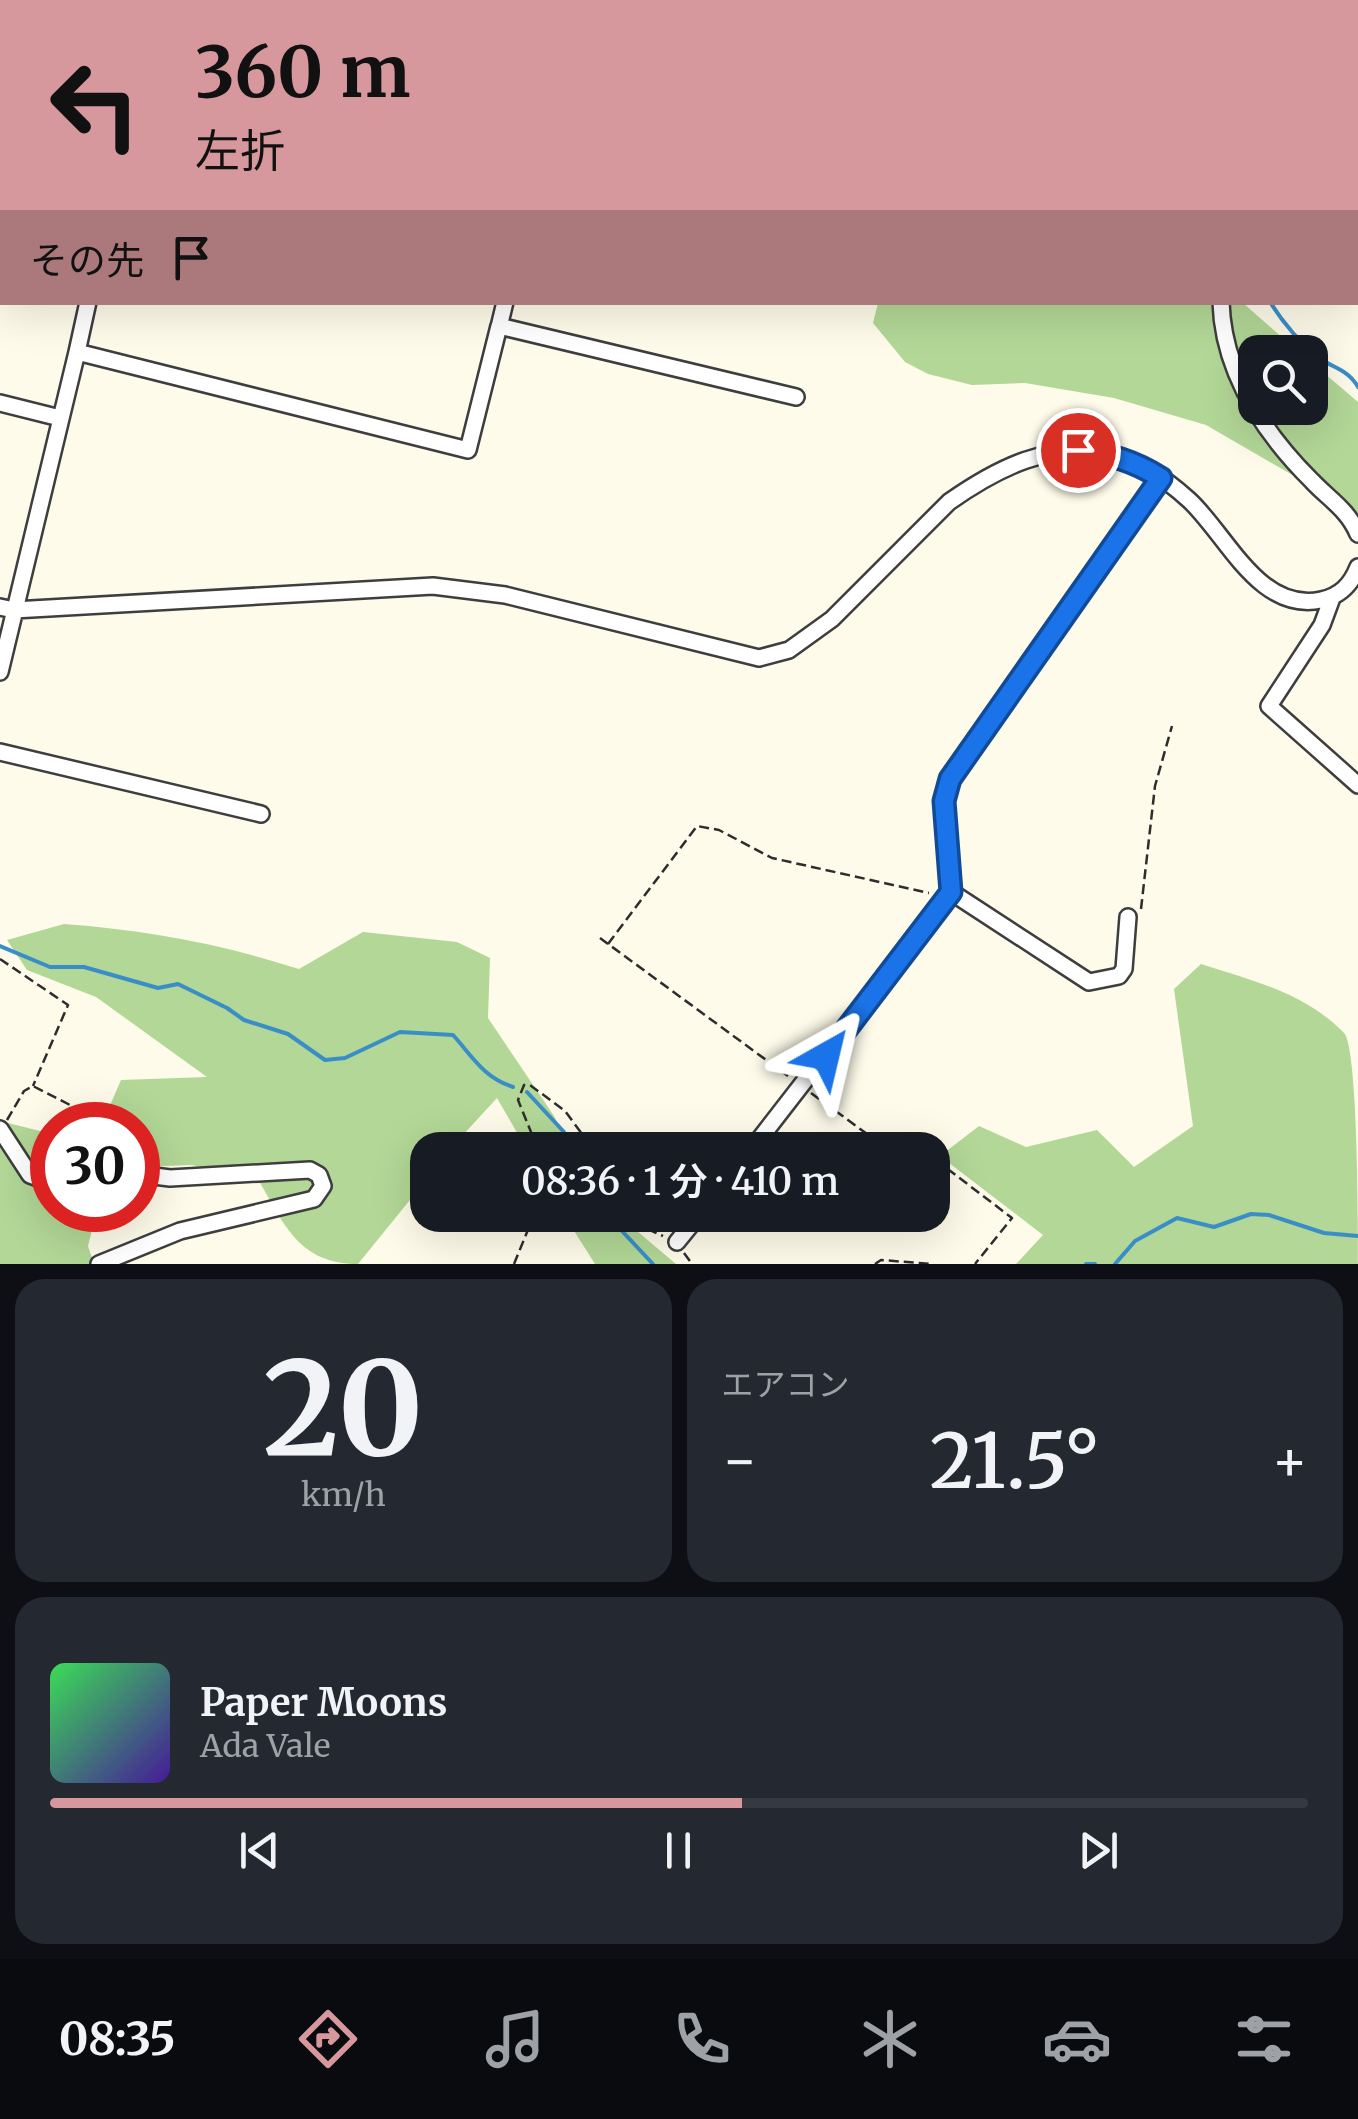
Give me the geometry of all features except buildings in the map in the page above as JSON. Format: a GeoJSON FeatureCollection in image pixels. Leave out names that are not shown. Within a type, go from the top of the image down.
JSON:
{"type":"FeatureCollection","features":[{"type":"Feature","properties":{"kind":"street"},"geometry":{"type":"LineString","coordinates":[[0,672],[7,609],[87,305]]}},
{"type":"Feature","properties":{"kind":"street"},"geometry":{"type":"LineString","coordinates":[[77,352],[468,450],[504,305]]}},
{"type":"Feature","properties":{"kind":"street"},"geometry":{"type":"LineString","coordinates":[[1221,305],[1229,354],[1253,410],[1312,482],[1350,515],[1358,534]]}},
{"type":"Feature","properties":{"kind":"street"},"geometry":{"type":"LineString","coordinates":[[499,327],[796,396]]}},
{"type":"Feature","properties":{"kind":"street"},"geometry":{"type":"LineString","coordinates":[[0,403],[60,418]]}},
{"type":"Feature","properties":{"kind":"street"},"geometry":{"type":"LineString","coordinates":[[7,609],[433,586],[506,596],[759,658],[788,650],[832,619],[948,502],[1012,465],[1047,453],[1078,450],[1137,463],[1161,478],[1188,498],[1259,582],[1274,594],[1291,601],[1332,598]]}},
{"type":"Feature","properties":{"kind":"street"},"geometry":{"type":"LineString","coordinates":[[765,1132],[947,897],[944,801],[950,779],[1161,478]]}},
{"type":"Feature","properties":{"kind":"street"},"geometry":{"type":"LineString","coordinates":[[1358,567],[1349,585],[1332,598],[1322,625],[1269,706],[1358,785]]}},
{"type":"Feature","properties":{"kind":"street"},"geometry":{"type":"LineString","coordinates":[[0,752],[261,814]]}},
{"type":"Feature","properties":{"kind":"street"},"geometry":{"type":"LineString","coordinates":[[947,897],[1089,982],[1119,976],[1134,916]]}},
{"type":"Feature","properties":{"kind":"street"},"geometry":{"type":"LineString","coordinates":[[1,1129],[30,1175]]}},
{"type":"Feature","properties":{"kind":"street"},"geometry":{"type":"LineString","coordinates":[[99,1264],[180,1231],[314,1199],[323,1186],[319,1175],[310,1170],[160,1177]]}},
{"type":"Feature","properties":{"kind":"street"},"geometry":{"type":"LineString","coordinates":[[677,1242],[685,1232]]}},
{"type":"Feature","properties":{"kind":"path"},"geometry":{"type":"LineString","coordinates":[[1134,916],[1155,786],[1172,726]]}},
{"type":"Feature","properties":{"kind":"path"},"geometry":{"type":"LineString","coordinates":[[608,944],[697,826],[719,830],[772,858],[947,897]]}},
{"type":"Feature","properties":{"kind":"path"},"geometry":{"type":"LineString","coordinates":[[600,938],[865,1132]]}},
{"type":"Feature","properties":{"kind":"path"},"geometry":{"type":"LineString","coordinates":[[0,959],[68,1005],[33,1086],[24,1091],[1,1129]]}},
{"type":"Feature","properties":{"kind":"path"},"geometry":{"type":"LineString","coordinates":[[532,1132],[518,1100],[524,1085],[530,1085],[565,1111],[581,1132]]}},
{"type":"Feature","properties":{"kind":"path"},"geometry":{"type":"LineString","coordinates":[[33,1086],[64,1102]]}},
{"type":"Feature","properties":{"kind":"path"},"geometry":{"type":"LineString","coordinates":[[950,1171],[1012,1218],[975,1264]]}},
{"type":"Feature","properties":{"kind":"path"},"geometry":{"type":"LineString","coordinates":[[514,1264],[527,1232]]}},
{"type":"Feature","properties":{"kind":"path"},"geometry":{"type":"LineString","coordinates":[[875,1264],[881,1260],[932,1264]]}},
{"type":"Feature","properties":{"kind":"green space"},"geometry":{"type":"Polygon","coordinates":[[[878,305],[1245,305],[1280,335],[1238,335],[1238,425],[1328,425],[1328,376],[1358,402],[1358,513],[1206,425],[1114,398],[1025,383],[972,385],[928,374],[905,362],[873,323],[878,305]]]}},
{"type":"Feature","properties":{"kind":"green space"},"geometry":{"type":"Polygon","coordinates":[[[64,924],[183,939],[299,969],[363,932],[457,942],[490,958],[488,1018],[562,1132],[517,1132],[497,1098],[466,1132],[410,1132],[410,1200],[358,1264],[322,1257],[308,1250],[286,1227],[259,1181],[192,1165],[160,1166],[160,1102],[111,1102],[121,1080],[207,1077],[96,997],[27,970],[7,940],[64,924]]]}},
{"type":"Feature","properties":{"kind":"green space"},"geometry":{"type":"Polygon","coordinates":[[[1201,964],[1296,998],[1345,1034],[1355,1106],[1358,1264],[1016,1264],[1043,1235],[950,1164],[950,1148],[979,1126],[1026,1147],[1097,1130],[1134,1167],[1193,1126],[1174,989],[1201,964]]]}},
{"type":"Feature","properties":{"kind":"green space"},"geometry":{"type":"Polygon","coordinates":[[[0,1121],[30,1128],[30,1232],[92,1232],[88,1246],[94,1264],[0,1264],[0,1121]]]}},
{"type":"Feature","properties":{"kind":"green space"},"geometry":{"type":"Polygon","coordinates":[[[575,1232],[638,1232],[676,1264],[595,1264],[575,1232]]]}},
{"type":"Feature","properties":{"kind":"waterway"},"geometry":{"type":"LineString","coordinates":[[1272,305],[1305,346],[1345,373],[1358,387]]}},
{"type":"Feature","properties":{"kind":"waterway"},"geometry":{"type":"LineString","coordinates":[[0,946],[50,967],[84,967],[158,988],[178,984],[244,1020],[288,1034],[325,1060],[345,1058],[400,1032],[453,1035],[486,1072],[513,1087]]}},
{"type":"Feature","properties":{"kind":"waterway"},"geometry":{"type":"LineString","coordinates":[[527,1092],[564,1132]]}},
{"type":"Feature","properties":{"kind":"waterway"},"geometry":{"type":"LineString","coordinates":[[1115,1264],[1135,1241],[1177,1218],[1214,1227],[1251,1214],[1269,1215],[1324,1233],[1358,1236]]}},
{"type":"Feature","properties":{"kind":"waterway"},"geometry":{"type":"LineString","coordinates":[[623,1232],[653,1264]]}},
{"type":"Feature","properties":{"kind":"waterway"},"geometry":{"type":"LineString","coordinates":[[1086,1264],[1095,1264]]}},
{"type":"Feature","properties":{"kind":"route"},"geometry":{"type":"LineString","coordinates":[[826,1056],[951,892],[944,801],[950,779],[1161,478],[1137,463],[1078,450]]}}]}
